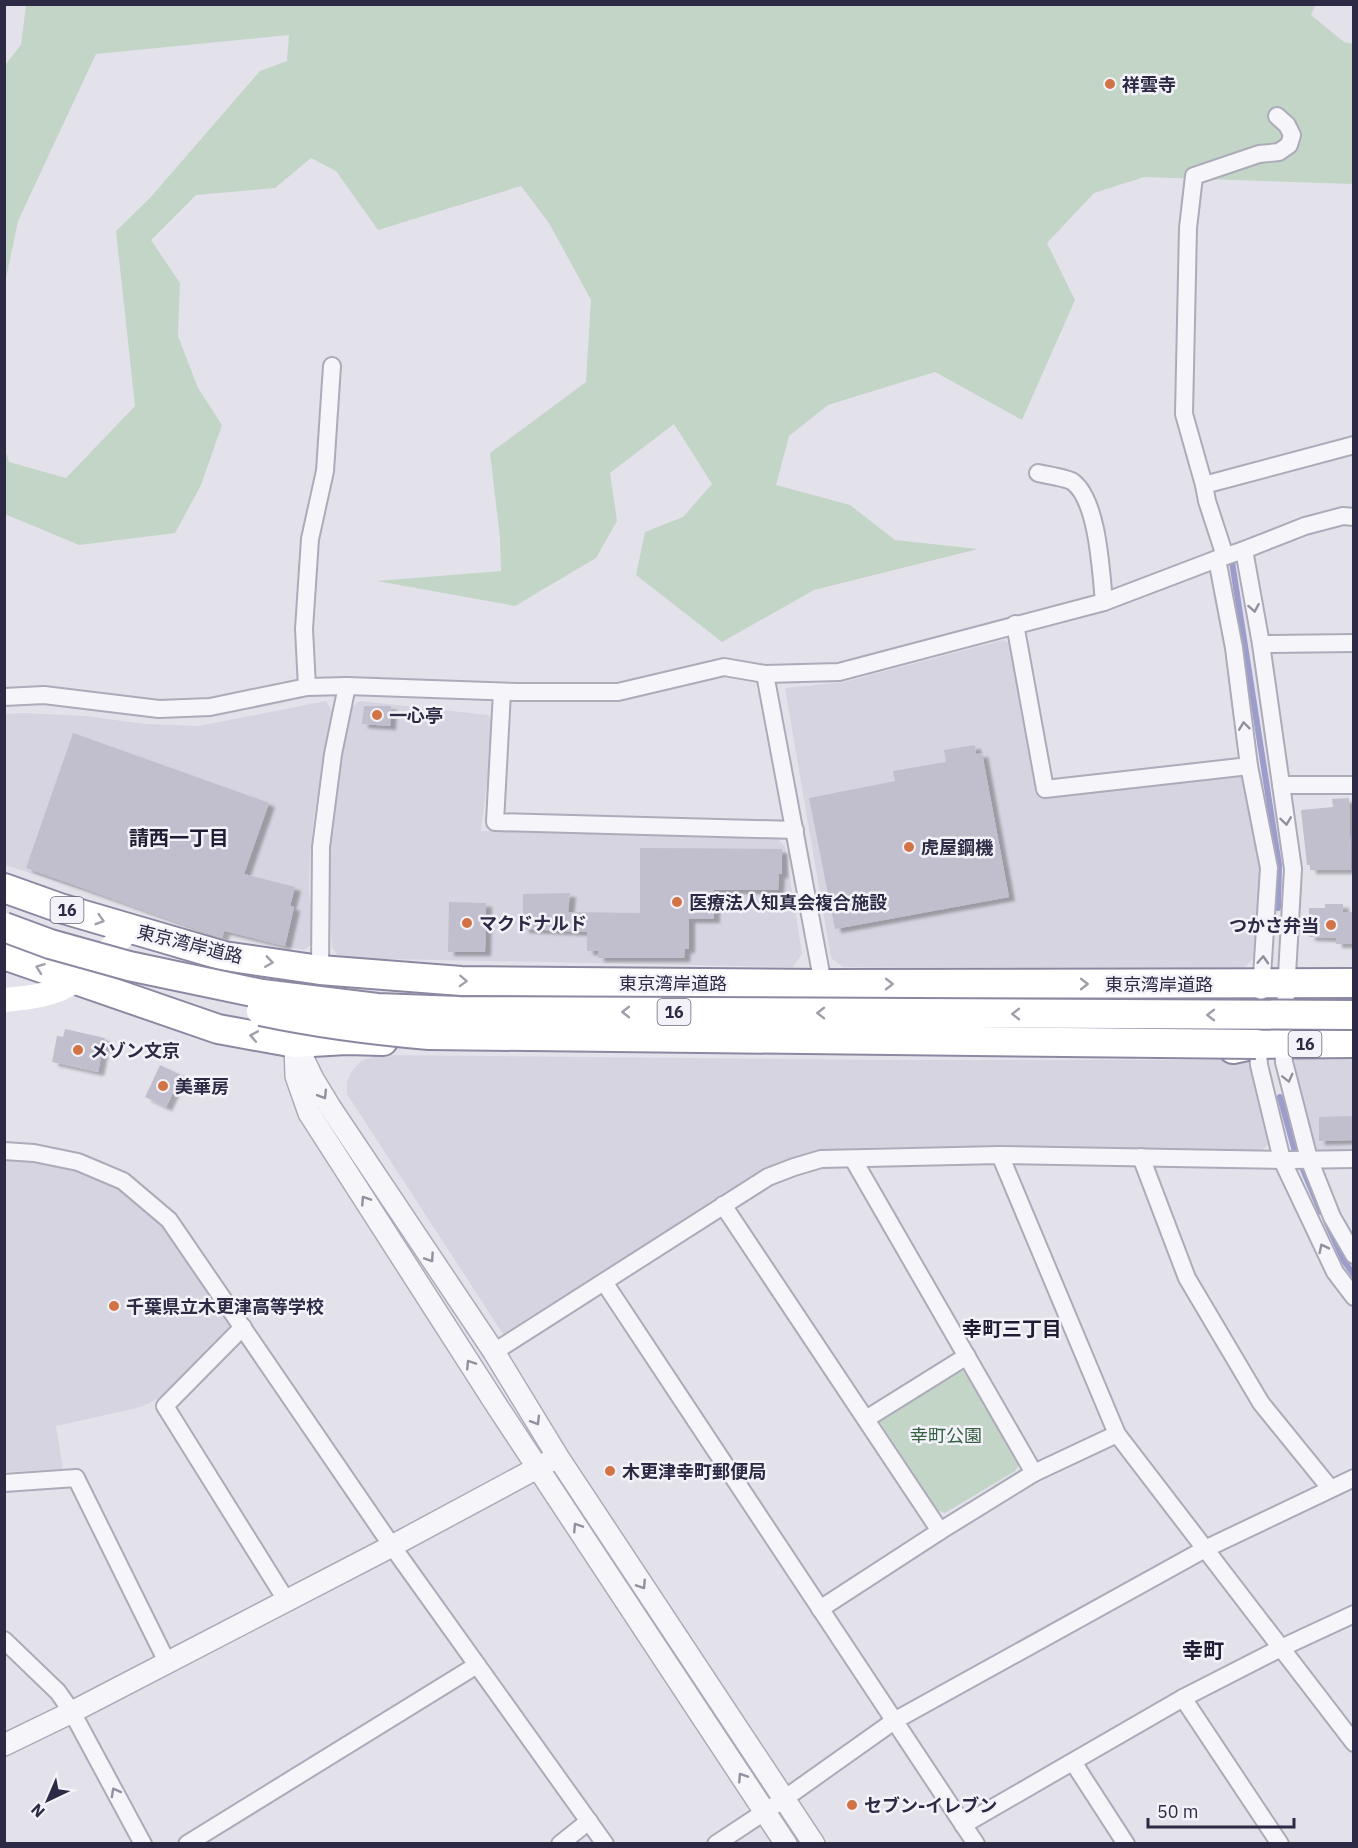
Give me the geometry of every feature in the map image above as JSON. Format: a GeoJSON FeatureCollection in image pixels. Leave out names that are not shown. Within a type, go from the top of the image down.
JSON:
{"type":"FeatureCollection","features":[{"type":"Feature","properties":{"kind":"highway","name":"東京湾岸道路"},"geometry":{"type":"LineString","coordinates":[[4,888],[60,908],[224,956],[320,970],[461,981],[823,984],[1353,983]]}},
{"type":"Feature","properties":{"kind":"highway","name":"東京湾岸道路"},"geometry":{"type":"LineString","coordinates":[[4,927],[50,944],[129,966],[262,994],[376,1008],[459,1011],[1353,1015]]}},
{"type":"Feature","properties":{"kind":"highway","name":"16"},"geometry":{"type":"LineString","coordinates":[[4,956],[218,1029],[295,1043],[346,1040],[1231,1050],[1270,1045]]}},
{"type":"Feature","properties":{"kind":"highway","name":"16"},"geometry":{"type":"LineString","coordinates":[[207,982],[230,997],[259,1010],[330,1024],[429,1035],[1270,1045],[1353,1043]]}},
{"type":"Feature","properties":{"kind":"main road"},"geometry":{"type":"LineString","coordinates":[[4,1000],[48,994],[75,981],[130,929]]}},
{"type":"Feature","properties":{"kind":"street"},"geometry":{"type":"LineString","coordinates":[[1277,116],[1287,125],[1292,135],[1288,145],[1279,152],[1259,154],[1194,176],[1188,228],[1185,414],[1221,557],[1249,766],[1269,868],[1274,984],[1270,1045],[1284,1062],[1296,1159],[1353,1255]]}},
{"type":"Feature","properties":{"kind":"street"},"geometry":{"type":"LineString","coordinates":[[307,687],[304,629],[310,539],[325,471],[332,366]]}},
{"type":"Feature","properties":{"kind":"street"},"geometry":{"type":"LineString","coordinates":[[1204,485],[1353,445]]}},
{"type":"Feature","properties":{"kind":"street"},"geometry":{"type":"LineString","coordinates":[[1038,473],[1073,482],[1088,502],[1098,541],[1104,602]]}},
{"type":"Feature","properties":{"kind":"street"},"geometry":{"type":"LineString","coordinates":[[4,697],[44,695],[159,709],[210,706],[307,687],[347,686],[502,692],[618,692],[724,667],[765,674],[839,672],[1104,602],[1305,526],[1343,516],[1353,517]]}},
{"type":"Feature","properties":{"kind":"street"},"geometry":{"type":"LineString","coordinates":[[1244,550],[1261,644],[1293,869],[1274,984],[1270,1045],[1259,1065],[1296,1159],[1335,1272],[1353,1297]]}},
{"type":"Feature","properties":{"kind":"street"},"geometry":{"type":"LineString","coordinates":[[1016,624],[1045,789],[1249,766]]}},
{"type":"Feature","properties":{"kind":"street"},"geometry":{"type":"LineString","coordinates":[[1261,644],[1353,643]]}},
{"type":"Feature","properties":{"kind":"street"},"geometry":{"type":"LineString","coordinates":[[765,674],[823,984]]}},
{"type":"Feature","properties":{"kind":"street"},"geometry":{"type":"LineString","coordinates":[[347,686],[333,754],[321,847],[320,970],[302,1006],[295,1043],[296,1076],[309,1113],[538,1468],[786,1844]]}},
{"type":"Feature","properties":{"kind":"street"},"geometry":{"type":"LineString","coordinates":[[502,692],[495,822],[795,830]]}},
{"type":"Feature","properties":{"kind":"street"},"geometry":{"type":"LineString","coordinates":[[1281,785],[1353,785]]}},
{"type":"Feature","properties":{"kind":"street"},"geometry":{"type":"LineString","coordinates":[[295,1043],[313,1079],[336,1116],[494,1352],[558,1457],[814,1844]]}},
{"type":"Feature","properties":{"kind":"street"},"geometry":{"type":"LineString","coordinates":[[4,1151],[34,1153],[78,1162],[123,1181],[169,1221],[392,1546],[605,1844]]}},
{"type":"Feature","properties":{"kind":"street"},"geometry":{"type":"LineString","coordinates":[[494,1352],[768,1177],[821,1159],[1000,1155],[1353,1158]]}},
{"type":"Feature","properties":{"kind":"street"},"geometry":{"type":"LineString","coordinates":[[1000,1155],[1117,1434],[1353,1743]]}},
{"type":"Feature","properties":{"kind":"street"},"geometry":{"type":"LineString","coordinates":[[1141,1157],[1187,1278],[1261,1403],[1330,1488]]}},
{"type":"Feature","properties":{"kind":"street"},"geometry":{"type":"LineString","coordinates":[[853,1159],[1034,1473]]}},
{"type":"Feature","properties":{"kind":"street"},"geometry":{"type":"LineString","coordinates":[[723,1205],[940,1531]]}},
{"type":"Feature","properties":{"kind":"street"},"geometry":{"type":"LineString","coordinates":[[604,1282],[976,1844]]}},
{"type":"Feature","properties":{"kind":"street"},"geometry":{"type":"LineString","coordinates":[[243,1327],[165,1406],[286,1600]]}},
{"type":"Feature","properties":{"kind":"street"},"geometry":{"type":"LineString","coordinates":[[866,1419],[967,1356]]}},
{"type":"Feature","properties":{"kind":"street"},"geometry":{"type":"LineString","coordinates":[[820,1609],[1034,1473],[1117,1434]]}},
{"type":"Feature","properties":{"kind":"street"},"geometry":{"type":"LineString","coordinates":[[4,1745],[392,1546],[558,1457]]}},
{"type":"Feature","properties":{"kind":"street"},"geometry":{"type":"LineString","coordinates":[[4,1483],[76,1478],[167,1662]]}},
{"type":"Feature","properties":{"kind":"street"},"geometry":{"type":"LineString","coordinates":[[716,1844],[894,1721],[1205,1549],[1353,1478]]}},
{"type":"Feature","properties":{"kind":"street"},"geometry":{"type":"LineString","coordinates":[[963,1825],[1183,1698],[1353,1614]]}},
{"type":"Feature","properties":{"kind":"street"},"geometry":{"type":"LineString","coordinates":[[4,1640],[58,1692],[72,1712],[143,1844]]}},
{"type":"Feature","properties":{"kind":"street"},"geometry":{"type":"LineString","coordinates":[[187,1844],[477,1665]]}},
{"type":"Feature","properties":{"kind":"street"},"geometry":{"type":"LineString","coordinates":[[1183,1698],[1280,1844]]}},
{"type":"Feature","properties":{"kind":"street"},"geometry":{"type":"LineString","coordinates":[[1073,1762],[1126,1844]]}},
{"type":"Feature","properties":{"kind":"street"},"geometry":{"type":"LineString","coordinates":[[560,1844],[589,1821]]}},
{"type":"Feature","properties":{"kind":"shaded area"},"geometry":{"type":"Polygon","coordinates":[[[1003,640],[1014,646],[1040,796],[1241,774],[1262,871],[1256,956],[1244,968],[843,967],[831,958],[785,688],[844,682],[1003,640]]]}},
{"type":"Feature","properties":{"kind":"shaded area"},"geometry":{"type":"Polygon","coordinates":[[[326,701],[332,711],[314,816],[310,854],[309,889],[313,943],[304,950],[203,928],[5,865],[5,714],[85,716],[145,724],[199,726],[326,701]]]}},
{"type":"Feature","properties":{"kind":"shaded area"},"geometry":{"type":"Polygon","coordinates":[[[360,701],[488,715],[494,723],[481,831],[778,839],[785,847],[802,954],[793,967],[340,958],[332,948],[328,864],[336,786],[352,707],[360,701]]]}},
{"type":"Feature","properties":{"kind":"shaded area"},"geometry":{"type":"Polygon","coordinates":[[[378,1055],[884,1060],[1249,1060],[1256,1067],[1269,1143],[1263,1150],[888,1147],[826,1150],[789,1159],[762,1170],[510,1333],[503,1334],[347,1094],[347,1081],[352,1071],[361,1061],[378,1055]]]}},
{"type":"Feature","properties":{"kind":"shaded area"},"geometry":{"type":"Polygon","coordinates":[[[1353,1055],[1353,1150],[1318,1150],[1309,1143],[1294,1068],[1295,1060],[1303,1057],[1353,1055]]]}},
{"type":"Feature","properties":{"kind":"shaded area","name":"千葉県立木更津高等学校"},"geometry":{"type":"Polygon","coordinates":[[[4,1155],[63,1166],[90,1175],[113,1186],[149,1211],[175,1238],[230,1323],[222,1342],[157,1399],[141,1407],[56,1426],[63,1469],[5,1472],[4,1155]]]}},
{"type":"Feature","properties":{"kind":"green space"},"geometry":{"type":"Polygon","coordinates":[[[1316,4],[1311,15],[1344,42],[1353,44],[1353,184],[1144,177],[1094,193],[1047,243],[1075,300],[1022,420],[935,372],[828,405],[789,436],[776,485],[850,505],[895,540],[978,549],[814,590],[722,642],[636,575],[645,532],[683,517],[712,484],[674,424],[610,473],[617,521],[596,558],[515,606],[377,581],[501,571],[500,538],[490,453],[586,382],[591,300],[549,223],[521,186],[378,230],[336,171],[311,158],[275,188],[196,195],[151,240],[180,283],[178,336],[198,388],[222,425],[201,485],[175,533],[79,545],[5,514],[5,449],[9,462],[66,478],[135,406],[116,231],[150,198],[260,71],[287,61],[289,35],[96,54],[18,221],[5,283],[5,65],[21,45],[26,5],[1316,4]]]}},
{"type":"Feature","properties":{"kind":"green space","name":"幸町公園"},"geometry":{"type":"Polygon","coordinates":[[[958,1369],[965,1372],[1019,1465],[1015,1471],[945,1513],[936,1510],[880,1422],[883,1416],[958,1369]]]}},
{"type":"Feature","properties":{"kind":"building","name":"一心亭"},"geometry":{"type":"Polygon","coordinates":[[[364,706],[391,706],[390,726],[362,724],[364,706]]]}},
{"type":"Feature","properties":{"kind":"building"},"geometry":{"type":"Polygon","coordinates":[[[73,733],[269,803],[244,874],[295,887],[290,906],[294,907],[285,946],[224,931],[222,938],[26,868],[73,733]]]}},
{"type":"Feature","properties":{"kind":"building","name":"虎屋鋼機"},"geometry":{"type":"Polygon","coordinates":[[[975,745],[976,754],[982,753],[1009,897],[835,929],[809,798],[895,781],[893,771],[946,762],[944,750],[975,745]]]}},
{"type":"Feature","properties":{"kind":"building"},"geometry":{"type":"Polygon","coordinates":[[[1349,798],[1351,870],[1310,870],[1310,865],[1307,865],[1301,810],[1333,807],[1332,799],[1349,798]]]}},
{"type":"Feature","properties":{"kind":"building","name":"医療法人知真会複合施設"},"geometry":{"type":"Polygon","coordinates":[[[640,848],[782,849],[782,874],[779,874],[778,890],[714,890],[714,919],[689,919],[689,949],[685,949],[684,958],[598,958],[598,951],[587,951],[587,932],[523,929],[523,894],[570,893],[568,912],[640,913],[640,848]]]}},
{"type":"Feature","properties":{"kind":"building","name":"マクドナルド"},"geometry":{"type":"Polygon","coordinates":[[[449,902],[486,903],[485,952],[448,952],[449,902]]]}},
{"type":"Feature","properties":{"kind":"building","name":"つかさ弁当"},"geometry":{"type":"Polygon","coordinates":[[[1325,904],[1343,904],[1343,912],[1353,912],[1353,944],[1336,944],[1336,938],[1309,937],[1309,908],[1325,908],[1325,904]]]}},
{"type":"Feature","properties":{"kind":"building","name":"メゾン文京"},"geometry":{"type":"Polygon","coordinates":[[[65,1029],[105,1038],[98,1072],[52,1062],[57,1036],[63,1037],[65,1029]]]}},
{"type":"Feature","properties":{"kind":"building","name":"美華房"},"geometry":{"type":"Polygon","coordinates":[[[160,1065],[181,1075],[166,1107],[145,1097],[160,1065]]]}},
{"type":"Feature","properties":{"kind":"building"},"geometry":{"type":"Polygon","coordinates":[[[1353,1116],[1353,1140],[1319,1141],[1319,1117],[1353,1116]]]}},
{"type":"Feature","properties":{"kind":"waterway"},"geometry":{"type":"LineString","coordinates":[[1232,562],[1279,865],[1278,908]]}},
{"type":"Feature","properties":{"kind":"waterway"},"geometry":{"type":"LineString","coordinates":[[1280,1097],[1294,1148],[1321,1212]]}},
{"type":"Feature","properties":{"kind":"waterway"},"geometry":{"type":"LineString","coordinates":[[1326,1221],[1344,1261],[1354,1275]]}},
{"type":"Feature","properties":{"kind":"place","name":"祥雲寺"},"geometry":{"type":"Point","coordinates":[1110,84]}},
{"type":"Feature","properties":{"kind":"place","name":"一心亭"},"geometry":{"type":"Point","coordinates":[377,715]}},
{"type":"Feature","properties":{"kind":"place","name":"虎屋鋼機"},"geometry":{"type":"Point","coordinates":[909,847]}},
{"type":"Feature","properties":{"kind":"place","name":"医療法人知真会複合施設"},"geometry":{"type":"Point","coordinates":[677,902]}},
{"type":"Feature","properties":{"kind":"place","name":"マクドナルド"},"geometry":{"type":"Point","coordinates":[467,923]}},
{"type":"Feature","properties":{"kind":"place","name":"つかさ弁当"},"geometry":{"type":"Point","coordinates":[1331,925]}},
{"type":"Feature","properties":{"kind":"place","name":"メゾン文京"},"geometry":{"type":"Point","coordinates":[78,1050]}},
{"type":"Feature","properties":{"kind":"place","name":"美華房"},"geometry":{"type":"Point","coordinates":[163,1086]}},
{"type":"Feature","properties":{"kind":"place","name":"千葉県立木更津高等学校"},"geometry":{"type":"Point","coordinates":[114,1306]}},
{"type":"Feature","properties":{"kind":"place","name":"木更津幸町郵便局"},"geometry":{"type":"Point","coordinates":[610,1471]}},
{"type":"Feature","properties":{"kind":"place","name":"セブン-イレブン"},"geometry":{"type":"Point","coordinates":[852,1805]}},
{"type":"Feature","properties":{"kind":"district","name":"請西一丁目"},"geometry":{"type":"Point","coordinates":[179,837]}},
{"type":"Feature","properties":{"kind":"district","name":"幸町三丁目"},"geometry":{"type":"Point","coordinates":[1012,1328]}},
{"type":"Feature","properties":{"kind":"district","name":"幸町"},"geometry":{"type":"Point","coordinates":[1203,1650]}}]}
